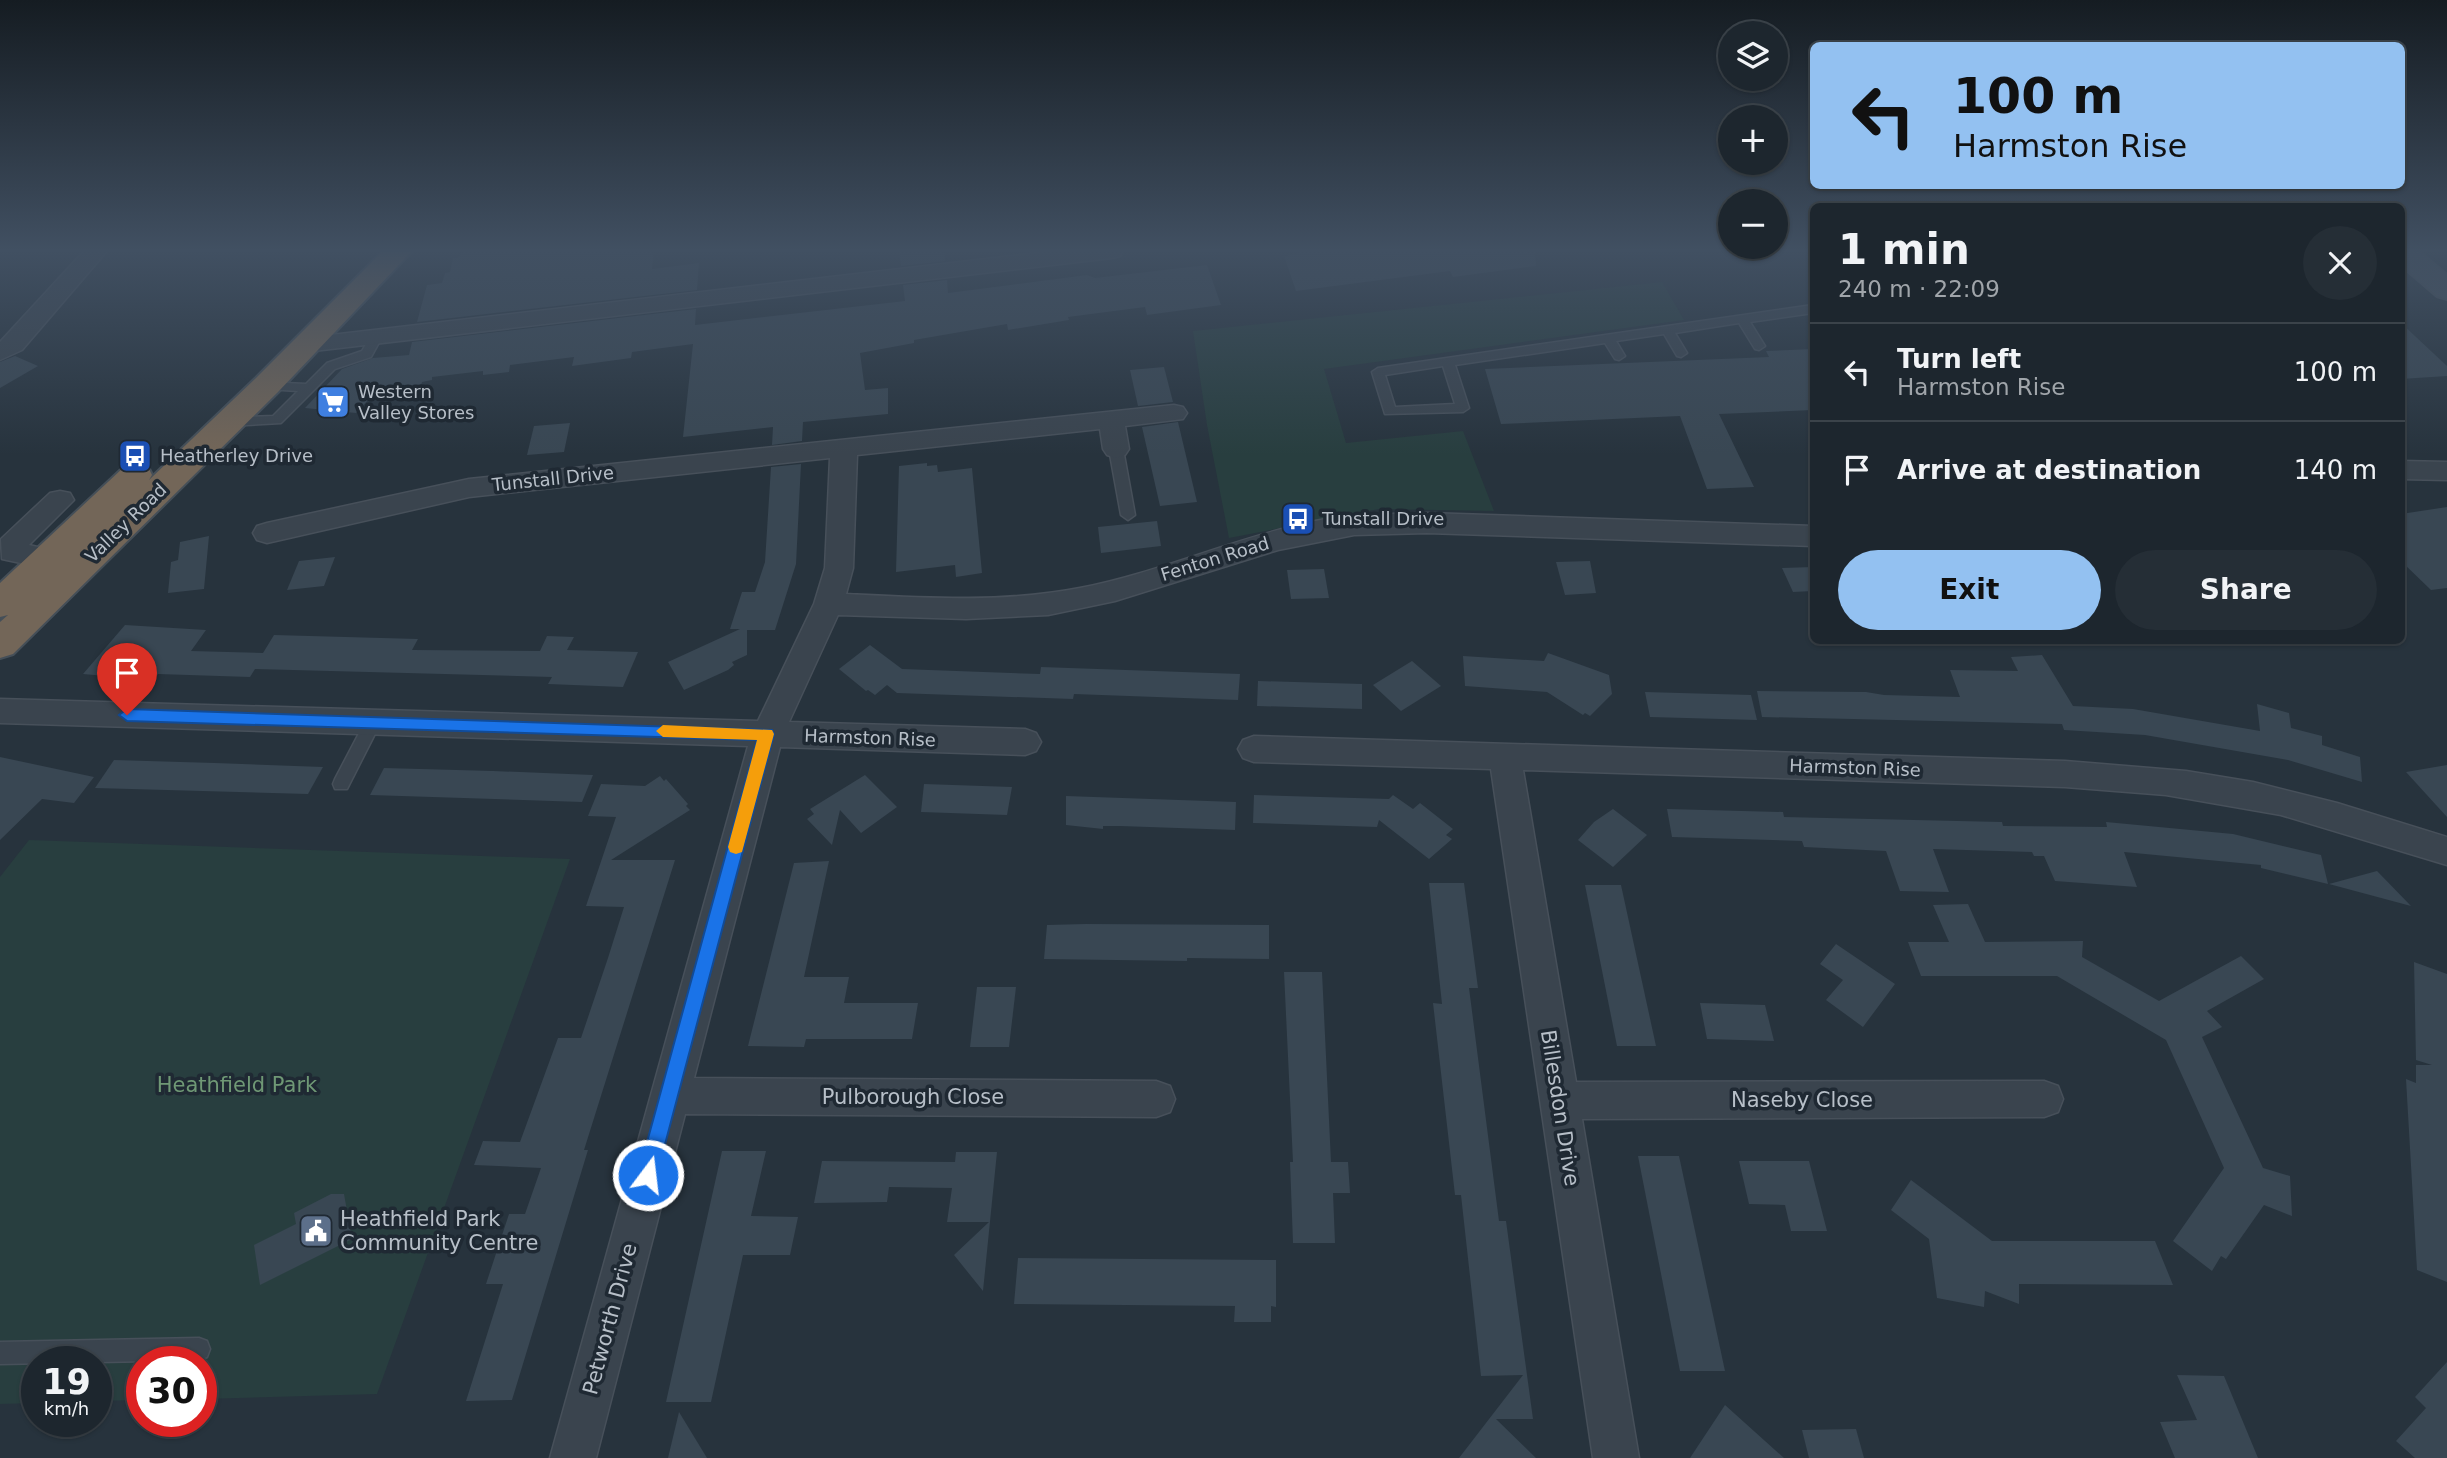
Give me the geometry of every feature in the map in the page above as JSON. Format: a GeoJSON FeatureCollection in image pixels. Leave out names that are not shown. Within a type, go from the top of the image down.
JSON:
{"type":"FeatureCollection","features":[{"type":"Feature","properties":{"kind":"highway","name":"Valley Road"},"geometry":{"type":"LineString","coordinates":[[0,604],[295,319]]}},
{"type":"Feature","properties":{"kind":"highway","name":"Valley Road"},"geometry":{"type":"LineString","coordinates":[[0,644],[331,319]]}},
{"type":"Feature","properties":{"kind":"street"},"geometry":{"type":"LineString","coordinates":[[0,352],[13,345],[36,319]]}},
{"type":"Feature","properties":{"kind":"street"},"geometry":{"type":"LineString","coordinates":[[306,345],[530,319]]}},
{"type":"Feature","properties":{"kind":"street","name":"Tunstall Drive"},"geometry":{"type":"LineString","coordinates":[[267,533],[469,488],[844,448],[1009,438],[1074,424],[1174,413]]}},
{"type":"Feature","properties":{"kind":"street"},"geometry":{"type":"LineString","coordinates":[[1111,420],[1116,449]]}},
{"type":"Feature","properties":{"kind":"street"},"geometry":{"type":"LineString","coordinates":[[766,734],[829,604],[839,568],[844,448]]}},
{"type":"Feature","properties":{"kind":"street"},"geometry":{"type":"LineString","coordinates":[[2405,470],[2447,471]]}},
{"type":"Feature","properties":{"kind":"street"},"geometry":{"type":"LineString","coordinates":[[49,559],[19,555],[12,552],[11,546],[60,500]]}},
{"type":"Feature","properties":{"kind":"street","name":"Fenton Road"},"geometry":{"type":"LineString","coordinates":[[829,604],[985,608],[1049,604],[1107,592],[1313,531],[1364,524],[1427,523],[1810,536]]}},
{"type":"Feature","properties":{"kind":"street","name":"Harmston Rise"},"geometry":{"type":"LineString","coordinates":[[0,711],[1026,743]]}},
{"type":"Feature","properties":{"kind":"street","name":"Petworth Drive"},"geometry":{"type":"LineString","coordinates":[[573,1458],[766,734]]}},
{"type":"Feature","properties":{"kind":"street","name":"Harmston Rise"},"geometry":{"type":"LineString","coordinates":[[1254,749],[2052,774],[2158,780],[2224,789],[2299,805],[2447,851]]}},
{"type":"Feature","properties":{"kind":"street","name":"Billesdon Drive"},"geometry":{"type":"LineString","coordinates":[[1505,757],[1616,1458]]}},
{"type":"Feature","properties":{"kind":"street","name":"Pulborough Close"},"geometry":{"type":"LineString","coordinates":[[670,1096],[1156,1099]]}},
{"type":"Feature","properties":{"kind":"street","name":"Naseby Close"},"geometry":{"type":"LineString","coordinates":[[1559,1101],[2044,1099]]}},
{"type":"Feature","properties":{"kind":"lane"},"geometry":{"type":"LineString","coordinates":[[1448,362],[1463,408],[1390,411],[1378,372],[1742,319]]}},
{"type":"Feature","properties":{"kind":"lane"},"geometry":{"type":"LineString","coordinates":[[1742,319],[1759,346]]}},
{"type":"Feature","properties":{"kind":"lane"},"geometry":{"type":"LineString","coordinates":[[1668,330],[1681,352]]}},
{"type":"Feature","properties":{"kind":"lane"},"geometry":{"type":"LineString","coordinates":[[229,422],[270,423],[276,420],[331,366],[364,356],[376,337]]}},
{"type":"Feature","properties":{"kind":"lane"},"geometry":{"type":"LineString","coordinates":[[1609,338],[1619,356]]}},
{"type":"Feature","properties":{"kind":"lane"},"geometry":{"type":"LineString","coordinates":[[1540,349],[1546,361]]}},
{"type":"Feature","properties":{"kind":"lane"},"geometry":{"type":"LineString","coordinates":[[267,385],[310,388]]}},
{"type":"Feature","properties":{"kind":"lane"},"geometry":{"type":"LineString","coordinates":[[1116,449],[1128,515]]}},
{"type":"Feature","properties":{"kind":"lane"},"geometry":{"type":"LineString","coordinates":[[341,783],[373,722]]}},
{"type":"Feature","properties":{"kind":"lane"},"geometry":{"type":"LineString","coordinates":[[0,1353],[126,1350]]}},
{"type":"Feature","properties":{"kind":"green space"},"geometry":{"type":"Polygon","coordinates":[[[1307,319],[1684,320],[1324,369],[1346,443],[1463,431],[1494,511],[1379,509],[1229,538],[1207,425],[1193,331],[1307,319]]]}},
{"type":"Feature","properties":{"kind":"green space","name":"Heathfield Park"},"geometry":{"type":"Polygon","coordinates":[[[29,840],[570,859],[377,1394],[217,1399],[217,1346],[126,1346],[126,1400],[112,1401],[112,1346],[21,1346],[21,1403],[0,1404],[0,877],[29,840]]]}},
{"type":"Feature","properties":{"kind":"building"},"geometry":{"type":"Polygon","coordinates":[[[418,319],[443,319],[417,322],[418,319]]]}},
{"type":"Feature","properties":{"kind":"building"},"geometry":{"type":"Polygon","coordinates":[[[610,319],[695,319],[695,325],[747,319],[1069,320],[1008,330],[1007,324],[914,340],[914,343],[860,353],[865,390],[888,388],[888,414],[803,422],[802,441],[772,445],[773,427],[683,437],[693,344],[632,352],[631,358],[572,366],[574,357],[510,365],[509,372],[483,375],[483,371],[432,377],[432,380],[422,382],[418,395],[369,399],[356,413],[305,408],[342,369],[373,358],[409,355],[412,342],[610,319]]]}},
{"type":"Feature","properties":{"kind":"building"},"geometry":{"type":"Polygon","coordinates":[[[2405,327],[2447,366],[2447,376],[2405,379],[2405,327]]]}},
{"type":"Feature","properties":{"kind":"building"},"geometry":{"type":"Polygon","coordinates":[[[1810,349],[1810,410],[1719,414],[1754,487],[1707,489],[1680,416],[1501,424],[1485,369],[1769,357],[1766,351],[1810,349]]]}},
{"type":"Feature","properties":{"kind":"building"},"geometry":{"type":"Polygon","coordinates":[[[15,356],[38,366],[0,388],[0,362],[15,356]]]}},
{"type":"Feature","properties":{"kind":"building"},"geometry":{"type":"Polygon","coordinates":[[[1164,367],[1173,402],[1138,406],[1130,370],[1164,367]]]}},
{"type":"Feature","properties":{"kind":"building"},"geometry":{"type":"Polygon","coordinates":[[[1178,422],[1197,502],[1160,506],[1142,427],[1178,422]]]}},
{"type":"Feature","properties":{"kind":"building"},"geometry":{"type":"Polygon","coordinates":[[[570,423],[564,452],[527,455],[534,426],[570,423]]]}},
{"type":"Feature","properties":{"kind":"building"},"geometry":{"type":"Polygon","coordinates":[[[927,463],[927,466],[937,465],[938,472],[972,468],[982,573],[956,577],[955,565],[896,572],[899,466],[927,463]]]}},
{"type":"Feature","properties":{"kind":"building"},"geometry":{"type":"Polygon","coordinates":[[[801,464],[796,564],[775,630],[747,630],[747,655],[732,662],[734,665],[728,670],[684,690],[668,662],[740,629],[730,629],[742,592],[755,592],[765,562],[771,467],[801,464]]]}},
{"type":"Feature","properties":{"kind":"building"},"geometry":{"type":"Polygon","coordinates":[[[2447,507],[2447,588],[2431,590],[2405,565],[2405,513],[2447,507]]]}},
{"type":"Feature","properties":{"kind":"building"},"geometry":{"type":"Polygon","coordinates":[[[1157,521],[1161,546],[1101,553],[1098,527],[1157,521]]]}},
{"type":"Feature","properties":{"kind":"building"},"geometry":{"type":"Polygon","coordinates":[[[209,536],[204,589],[168,593],[171,562],[178,560],[180,542],[209,536]]]}},
{"type":"Feature","properties":{"kind":"building"},"geometry":{"type":"Polygon","coordinates":[[[335,557],[324,586],[287,590],[299,561],[335,557]]]}},
{"type":"Feature","properties":{"kind":"building"},"geometry":{"type":"Polygon","coordinates":[[[1590,561],[1596,593],[1565,595],[1556,562],[1590,561]]]}},
{"type":"Feature","properties":{"kind":"building"},"geometry":{"type":"Polygon","coordinates":[[[1810,567],[1810,591],[1793,592],[1782,568],[1810,567]]]}},
{"type":"Feature","properties":{"kind":"building"},"geometry":{"type":"Polygon","coordinates":[[[1324,569],[1329,598],[1291,599],[1287,570],[1324,569]]]}},
{"type":"Feature","properties":{"kind":"building"},"geometry":{"type":"Polygon","coordinates":[[[125,625],[206,630],[191,651],[263,653],[274,635],[418,639],[412,650],[540,651],[547,636],[574,637],[567,650],[638,652],[623,687],[548,684],[552,677],[255,669],[250,677],[158,674],[156,677],[116,677],[83,674],[125,625]]]}},
{"type":"Feature","properties":{"kind":"building"},"geometry":{"type":"Polygon","coordinates":[[[870,645],[902,669],[1040,674],[1041,667],[1240,674],[1238,700],[1074,694],[1073,699],[897,693],[887,685],[875,695],[839,669],[870,645]]]}},
{"type":"Feature","properties":{"kind":"building"},"geometry":{"type":"Polygon","coordinates":[[[1548,653],[1609,675],[1612,694],[1590,716],[1585,713],[1583,715],[1547,692],[1465,686],[1463,656],[1544,661],[1548,653]]]}},
{"type":"Feature","properties":{"kind":"building"},"geometry":{"type":"Polygon","coordinates":[[[2042,655],[2073,706],[2133,709],[2260,731],[2257,704],[2289,713],[2291,728],[2322,736],[2322,745],[2360,757],[2362,782],[2288,760],[2145,735],[2064,730],[2062,724],[1762,717],[1757,691],[1866,692],[1960,697],[1950,670],[2018,671],[2011,657],[2042,655]]]}},
{"type":"Feature","properties":{"kind":"building"},"geometry":{"type":"Polygon","coordinates":[[[1412,661],[1441,686],[1401,711],[1373,685],[1412,661]]]}},
{"type":"Feature","properties":{"kind":"building"},"geometry":{"type":"Polygon","coordinates":[[[1258,681],[1362,684],[1362,709],[1257,706],[1258,681]]]}},
{"type":"Feature","properties":{"kind":"building"},"geometry":{"type":"Polygon","coordinates":[[[1645,692],[1751,695],[1757,720],[1650,717],[1645,692]]]}},
{"type":"Feature","properties":{"kind":"building"},"geometry":{"type":"Polygon","coordinates":[[[0,757],[94,777],[74,803],[42,799],[0,840],[0,757]]]}},
{"type":"Feature","properties":{"kind":"building"},"geometry":{"type":"Polygon","coordinates":[[[114,760],[323,767],[308,794],[95,788],[114,760]]]}},
{"type":"Feature","properties":{"kind":"building"},"geometry":{"type":"Polygon","coordinates":[[[2447,765],[2447,817],[2406,772],[2447,765]]]}},
{"type":"Feature","properties":{"kind":"building"},"geometry":{"type":"Polygon","coordinates":[[[384,768],[593,775],[582,802],[370,795],[384,768]]]}},
{"type":"Feature","properties":{"kind":"building"},"geometry":{"type":"Polygon","coordinates":[[[865,775],[897,807],[861,833],[840,810],[832,845],[807,819],[814,814],[810,809],[865,775]]]}},
{"type":"Feature","properties":{"kind":"building"},"geometry":{"type":"Polygon","coordinates":[[[660,776],[664,781],[666,779],[690,810],[611,860],[675,860],[584,1150],[588,1150],[512,1400],[466,1401],[503,1284],[486,1284],[509,1214],[525,1214],[541,1168],[474,1165],[483,1141],[520,1142],[558,1038],[581,1038],[608,958],[624,907],[586,906],[616,817],[588,816],[601,784],[645,786],[660,776]]]}},
{"type":"Feature","properties":{"kind":"building"},"geometry":{"type":"Polygon","coordinates":[[[924,784],[1012,787],[1007,815],[921,812],[924,784]]]}},
{"type":"Feature","properties":{"kind":"building"},"geometry":{"type":"Polygon","coordinates":[[[1254,795],[1389,799],[1393,795],[1413,809],[1420,803],[1453,829],[1446,835],[1452,839],[1429,859],[1379,820],[1377,827],[1253,823],[1254,795]]]}},
{"type":"Feature","properties":{"kind":"building"},"geometry":{"type":"Polygon","coordinates":[[[1066,796],[1236,802],[1235,830],[1120,826],[1103,826],[1103,829],[1066,825],[1066,796]]]}},
{"type":"Feature","properties":{"kind":"building"},"geometry":{"type":"Polygon","coordinates":[[[1613,809],[1647,835],[1613,867],[1578,840],[1594,822],[1613,809]]]}},
{"type":"Feature","properties":{"kind":"building"},"geometry":{"type":"Polygon","coordinates":[[[1667,809],[1783,812],[1784,817],[2002,822],[2003,826],[2107,827],[2106,822],[2233,834],[2321,855],[2328,884],[2261,868],[2261,865],[2124,852],[2137,887],[2055,881],[2044,856],[2034,856],[2032,852],[1933,849],[1949,892],[1900,891],[1886,851],[1804,847],[1802,841],[1672,837],[1667,809]]]}},
{"type":"Feature","properties":{"kind":"building"},"geometry":{"type":"Polygon","coordinates":[[[829,861],[804,977],[849,977],[844,1003],[918,1003],[912,1039],[806,1039],[804,1047],[748,1046],[794,863],[829,861]]]}},
{"type":"Feature","properties":{"kind":"building"},"geometry":{"type":"Polygon","coordinates":[[[2377,871],[2411,906],[2329,884],[2377,871]]]}},
{"type":"Feature","properties":{"kind":"building"},"geometry":{"type":"Polygon","coordinates":[[[1429,883],[1464,883],[1478,988],[1469,988],[1499,1221],[1506,1221],[1533,1419],[1496,1419],[1536,1458],[1459,1458],[1523,1375],[1481,1376],[1461,1195],[1455,1195],[1433,1003],[1442,1004],[1429,883]]]}},
{"type":"Feature","properties":{"kind":"building"},"geometry":{"type":"Polygon","coordinates":[[[1585,885],[1621,885],[1656,1046],[1617,1046],[1585,885]]]}},
{"type":"Feature","properties":{"kind":"building"},"geometry":{"type":"Polygon","coordinates":[[[1968,904],[1985,942],[2083,941],[2082,957],[2159,1001],[2241,956],[2264,979],[2207,1011],[2222,1027],[2202,1037],[2263,1168],[2290,1176],[2292,1216],[2264,1205],[2226,1259],[2221,1256],[2212,1271],[2173,1241],[2224,1168],[2166,1040],[2057,976],[1921,976],[1908,942],[1949,942],[1933,905],[1968,904]]]}},
{"type":"Feature","properties":{"kind":"building"},"geometry":{"type":"Polygon","coordinates":[[[1047,925],[1269,925],[1269,959],[1044,959],[1047,925]]]}},
{"type":"Feature","properties":{"kind":"building"},"geometry":{"type":"Polygon","coordinates":[[[1836,944],[1895,984],[1863,1027],[1826,1000],[1843,980],[1820,964],[1836,944]]]}},
{"type":"Feature","properties":{"kind":"building"},"geometry":{"type":"Polygon","coordinates":[[[2414,962],[2447,974],[2447,1282],[2417,1270],[2406,1079],[2416,1083],[2416,1065],[2432,1065],[2416,1060],[2414,962]]]}},
{"type":"Feature","properties":{"kind":"building"},"geometry":{"type":"Polygon","coordinates":[[[1284,972],[1322,972],[1331,1162],[1348,1162],[1350,1193],[1333,1193],[1335,1243],[1293,1243],[1290,1162],[1293,1162],[1284,972]]]}},
{"type":"Feature","properties":{"kind":"building"},"geometry":{"type":"Polygon","coordinates":[[[977,987],[1016,987],[1009,1047],[970,1047],[977,987]]]}},
{"type":"Feature","properties":{"kind":"building"},"geometry":{"type":"Polygon","coordinates":[[[1700,1003],[1765,1005],[1774,1041],[1707,1039],[1700,1003]]]}},
{"type":"Feature","properties":{"kind":"building"},"geometry":{"type":"Polygon","coordinates":[[[722,1151],[766,1151],[751,1216],[798,1217],[790,1255],[743,1255],[711,1402],[666,1402],[722,1151]]]}},
{"type":"Feature","properties":{"kind":"building"},"geometry":{"type":"Polygon","coordinates":[[[956,1152],[997,1152],[983,1291],[954,1255],[989,1222],[947,1222],[952,1188],[889,1187],[887,1202],[814,1203],[822,1161],[955,1162],[956,1152]]]}},
{"type":"Feature","properties":{"kind":"building"},"geometry":{"type":"Polygon","coordinates":[[[1638,1156],[1679,1156],[1725,1371],[1680,1371],[1638,1156]]]}},
{"type":"Feature","properties":{"kind":"building"},"geometry":{"type":"Polygon","coordinates":[[[1739,1161],[1809,1161],[1827,1231],[1791,1231],[1785,1205],[1749,1204],[1739,1161]]]}},
{"type":"Feature","properties":{"kind":"building"},"geometry":{"type":"Polygon","coordinates":[[[1911,1180],[1992,1241],[2155,1241],[2173,1285],[2019,1284],[2019,1304],[1985,1291],[1984,1307],[1937,1298],[1929,1239],[1891,1210],[1911,1180]]]}},
{"type":"Feature","properties":{"kind":"building","name":"Heathfield Park Community Centre"},"geometry":{"type":"Polygon","coordinates":[[[331,1194],[344,1194],[352,1239],[260,1285],[254,1245],[296,1224],[294,1213],[331,1194]]]}},
{"type":"Feature","properties":{"kind":"building"},"geometry":{"type":"Polygon","coordinates":[[[1018,1258],[1276,1260],[1276,1307],[1271,1306],[1271,1322],[1234,1322],[1235,1306],[1014,1304],[1018,1258]]]}},
{"type":"Feature","properties":{"kind":"building"},"geometry":{"type":"Polygon","coordinates":[[[2447,1362],[2447,1458],[2415,1458],[2396,1441],[2426,1408],[2415,1397],[2447,1362]]]}},
{"type":"Feature","properties":{"kind":"building"},"geometry":{"type":"Polygon","coordinates":[[[2177,1375],[2224,1376],[2258,1458],[2175,1458],[2160,1422],[2197,1420],[2177,1375]]]}},
{"type":"Feature","properties":{"kind":"building"},"geometry":{"type":"Polygon","coordinates":[[[1725,1405],[1784,1458],[1690,1458],[1725,1405]]]}},
{"type":"Feature","properties":{"kind":"building"},"geometry":{"type":"Polygon","coordinates":[[[679,1412],[707,1458],[668,1458],[679,1412]]]}},
{"type":"Feature","properties":{"kind":"building"},"geometry":{"type":"Polygon","coordinates":[[[1856,1429],[1864,1458],[1809,1458],[1802,1430],[1856,1429]]]}},
{"type":"Feature","properties":{"kind":"slow traffic"},"geometry":{"type":"LineString","coordinates":[[663,731],[766,734],[736,847]]}},
{"type":"Feature","properties":{"kind":"place","name":"Western Valley Stores"},"geometry":{"type":"Point","coordinates":[333,402]}},
{"type":"Feature","properties":{"kind":"place","name":"Heatherley Drive"},"geometry":{"type":"Point","coordinates":[135,456]}},
{"type":"Feature","properties":{"kind":"place","name":"Tunstall Drive"},"geometry":{"type":"Point","coordinates":[1298,519]}},
{"type":"Feature","properties":{"kind":"place","name":"Heathfield Park Community Centre"},"geometry":{"type":"Point","coordinates":[316,1231]}},
{"type":"Feature","properties":{"kind":"route"},"geometry":{"type":"LineString","coordinates":[[127,715],[766,734],[648,1175]]}}]}
